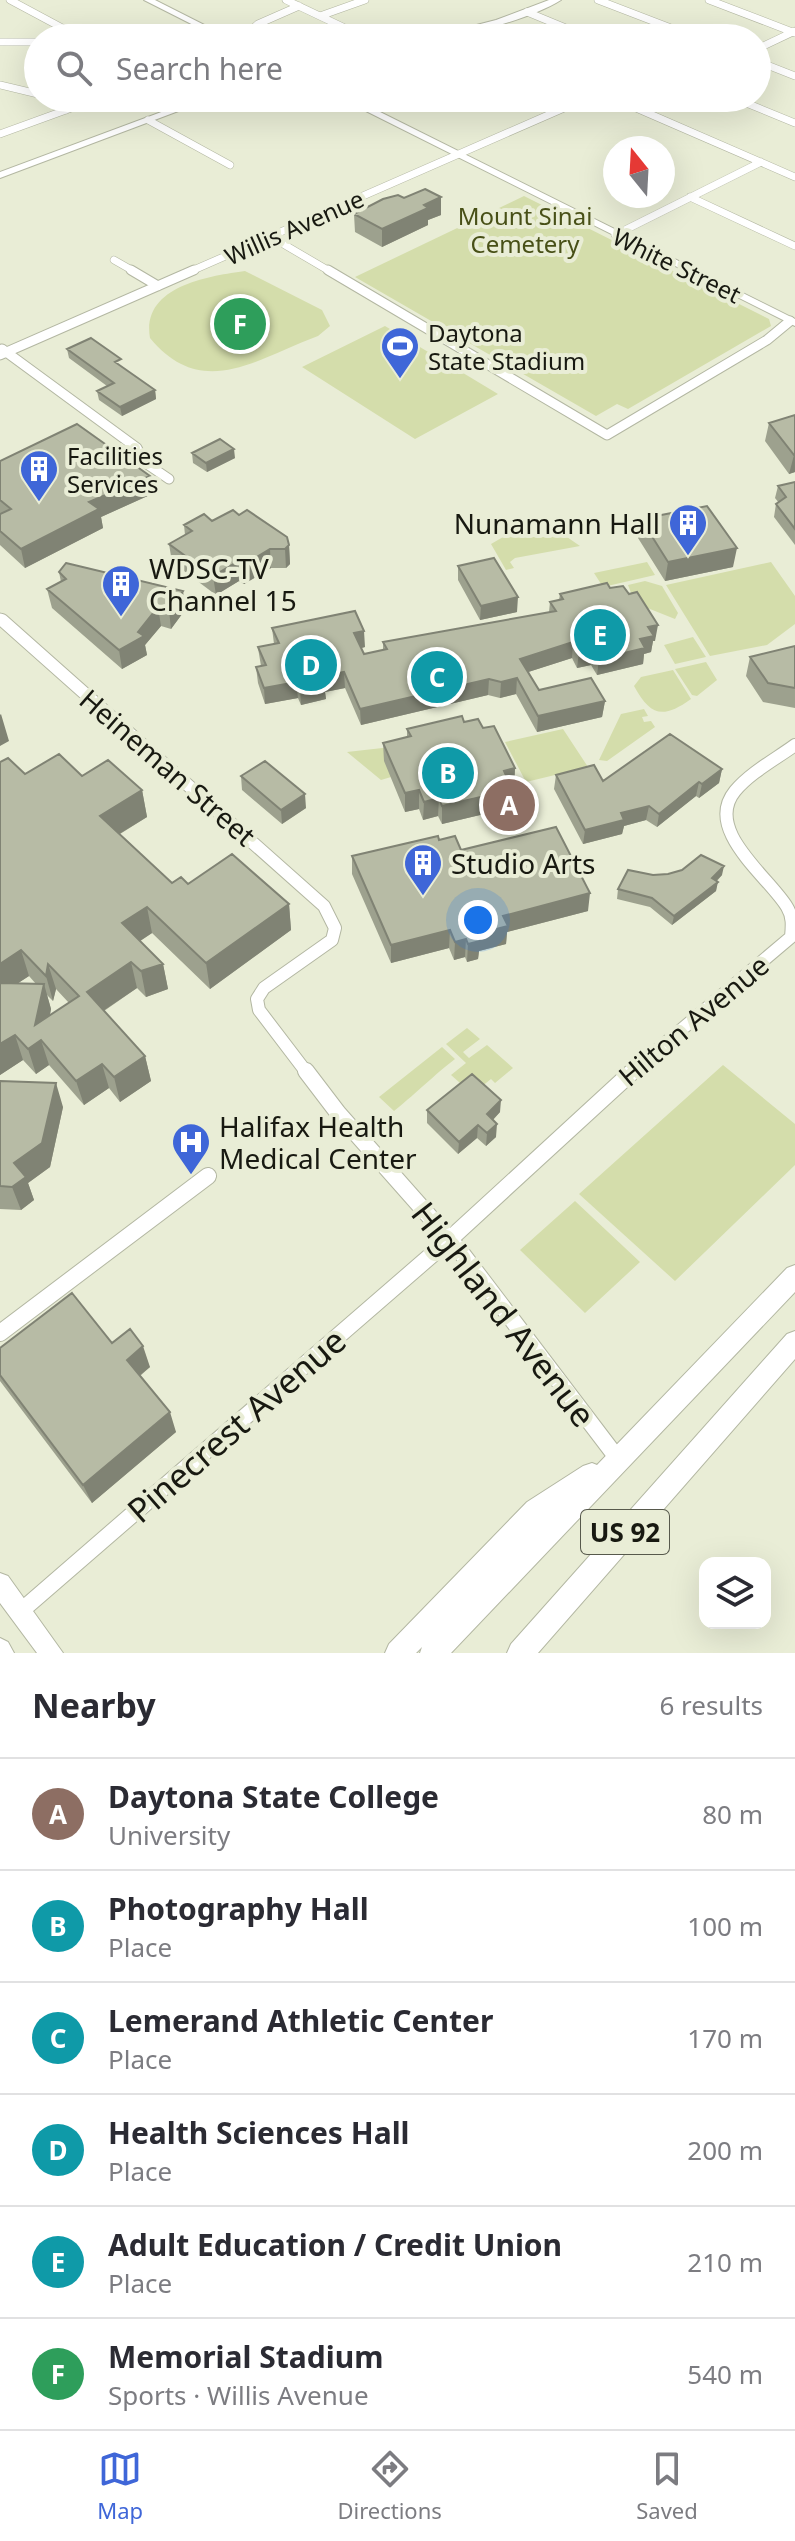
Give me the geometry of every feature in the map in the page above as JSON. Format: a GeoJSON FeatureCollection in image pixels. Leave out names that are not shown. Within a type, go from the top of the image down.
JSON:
{"type":"FeatureCollection","features":[{"type":"Feature","properties":{"kind":"main road","name":"US 92"},"geometry":{"type":"LineString","coordinates":[[433,1653],[795,1276]]}},
{"type":"Feature","properties":{"kind":"main road","name":"US 92"},"geometry":{"type":"LineString","coordinates":[[520,1653],[795,1342]]}},
{"type":"Feature","properties":{"kind":"main road"},"geometry":{"type":"LineString","coordinates":[[398,1653],[536,1511],[618,1459]]}},
{"type":"Feature","properties":{"kind":"street"},"geometry":{"type":"LineString","coordinates":[[10,0],[51,24]]}},
{"type":"Feature","properties":{"kind":"street"},"geometry":{"type":"LineString","coordinates":[[148,0],[197,24]]}},
{"type":"Feature","properties":{"kind":"street"},"geometry":{"type":"LineString","coordinates":[[286,0],[337,24]]}},
{"type":"Feature","properties":{"kind":"street"},"geometry":{"type":"LineString","coordinates":[[320,16],[365,0]]}},
{"type":"Feature","properties":{"kind":"street"},"geometry":{"type":"LineString","coordinates":[[489,24],[557,0]]}},
{"type":"Feature","properties":{"kind":"street"},"geometry":{"type":"LineString","coordinates":[[598,0],[661,24]]}},
{"type":"Feature","properties":{"kind":"street"},"geometry":{"type":"LineString","coordinates":[[709,0],[794,32]]}},
{"type":"Feature","properties":{"kind":"street"},"geometry":{"type":"LineString","coordinates":[[260,24],[299,6]]}},
{"type":"Feature","properties":{"kind":"street"},"geometry":{"type":"LineString","coordinates":[[527,12],[556,24]]}},
{"type":"Feature","properties":{"kind":"street"},"geometry":{"type":"LineString","coordinates":[[771,43],[794,32]]}},
{"type":"Feature","properties":{"kind":"street"},"geometry":{"type":"LineString","coordinates":[[0,42],[24,42]]}},
{"type":"Feature","properties":{"kind":"street"},"geometry":{"type":"LineString","coordinates":[[771,67],[795,76]]}},
{"type":"Feature","properties":{"kind":"street"},"geometry":{"type":"LineString","coordinates":[[0,85],[24,91]]}},
{"type":"Feature","properties":{"kind":"street"},"geometry":{"type":"LineString","coordinates":[[0,134],[60,112]]}},
{"type":"Feature","properties":{"kind":"street"},"geometry":{"type":"LineString","coordinates":[[0,175],[170,112]]}},
{"type":"Feature","properties":{"kind":"street","name":"White Street"},"geometry":{"type":"LineString","coordinates":[[373,112],[615,235],[793,320]]}},
{"type":"Feature","properties":{"kind":"street","name":"Willis Avenue"},"geometry":{"type":"LineString","coordinates":[[2,352],[273,238],[555,112]]}},
{"type":"Feature","properties":{"kind":"street"},"geometry":{"type":"LineString","coordinates":[[646,112],[795,177]]}},
{"type":"Feature","properties":{"kind":"street"},"geometry":{"type":"LineString","coordinates":[[768,112],[795,123]]}},
{"type":"Feature","properties":{"kind":"street"},"geometry":{"type":"LineString","coordinates":[[148,120],[230,165]]}},
{"type":"Feature","properties":{"kind":"street"},"geometry":{"type":"LineString","coordinates":[[615,235],[761,162]]}},
{"type":"Feature","properties":{"kind":"street"},"geometry":{"type":"LineString","coordinates":[[690,197],[795,246]]}},
{"type":"Feature","properties":{"kind":"street"},"geometry":{"type":"LineString","coordinates":[[273,238],[607,435],[767,340],[793,320]]}},
{"type":"Feature","properties":{"kind":"street"},"geometry":{"type":"LineString","coordinates":[[114,260],[158,286]]}},
{"type":"Feature","properties":{"kind":"street"},"geometry":{"type":"LineString","coordinates":[[2,352],[137,448],[144,462],[169,479]]}},
{"type":"Feature","properties":{"kind":"street","name":"Heineman Street"},"geometry":{"type":"LineString","coordinates":[[0,618],[324,906],[332,918]]}},
{"type":"Feature","properties":{"kind":"street","name":"Hilton Avenue"},"geometry":{"type":"LineString","coordinates":[[450,1239],[572,1130],[591,1106],[791,937],[792,917],[787,906],[738,843],[724,816],[726,802],[735,790],[795,745]]}},
{"type":"Feature","properties":{"kind":"street","name":"Highland Avenue"},"geometry":{"type":"LineString","coordinates":[[332,918],[332,940],[264,988],[257,999],[259,1010],[338,1113],[450,1239],[618,1459]]}},
{"type":"Feature","properties":{"kind":"street"},"geometry":{"type":"LineString","coordinates":[[0,1333],[208,1176]]}},
{"type":"Feature","properties":{"kind":"street","name":"Pinecrest Avenue"},"geometry":{"type":"LineString","coordinates":[[21,1611],[450,1239]]}},
{"type":"Feature","properties":{"kind":"street"},"geometry":{"type":"LineString","coordinates":[[0,1584],[51,1653]]}},
{"type":"Feature","properties":{"kind":"green space","name":"Mount Sinai Cemetery"},"geometry":{"type":"Polygon","coordinates":[[[524,196],[769,319],[771,326],[628,409],[617,404],[596,416],[355,277],[524,196]]]}},
{"type":"Feature","properties":{"kind":"green space"},"geometry":{"type":"Polygon","coordinates":[[[245,271],[322,310],[330,326],[318,336],[251,363],[210,371],[189,368],[170,357],[150,338],[150,320],[156,306],[167,295],[197,281],[245,271]]]}},
{"type":"Feature","properties":{"kind":"green space","name":"Daytona State Stadium"},"geometry":{"type":"Polygon","coordinates":[[[385,326],[498,394],[415,439],[302,367],[385,326]]]}},
{"type":"Feature","properties":{"kind":"green space"},"geometry":{"type":"Polygon","coordinates":[[[538,517],[580,546],[515,558],[510,562],[514,568],[506,570],[491,544],[538,517]]]}},
{"type":"Feature","properties":{"kind":"green space"},"geometry":{"type":"Polygon","coordinates":[[[647,562],[655,575],[603,587],[594,573],[647,562]]]}},
{"type":"Feature","properties":{"kind":"green space"},"geometry":{"type":"Polygon","coordinates":[[[771,562],[795,596],[795,624],[767,645],[710,656],[666,585],[771,562]]]}},
{"type":"Feature","properties":{"kind":"green space"},"geometry":{"type":"Polygon","coordinates":[[[645,581],[662,586],[678,613],[675,619],[635,603],[628,585],[645,581]]]}},
{"type":"Feature","properties":{"kind":"green space"},"geometry":{"type":"Polygon","coordinates":[[[693,637],[706,657],[675,664],[664,645],[693,637]]]}},
{"type":"Feature","properties":{"kind":"green space"},"geometry":{"type":"Polygon","coordinates":[[[706,662],[717,680],[697,696],[692,695],[675,669],[706,662]]]}},
{"type":"Feature","properties":{"kind":"green space"},"geometry":{"type":"Polygon","coordinates":[[[673,670],[691,699],[664,712],[651,708],[634,686],[641,677],[673,670]]]}},
{"type":"Feature","properties":{"kind":"green space"},"geometry":{"type":"Polygon","coordinates":[[[644,709],[648,716],[642,717],[644,722],[651,721],[655,727],[607,761],[599,760],[621,714],[644,709]]]}},
{"type":"Feature","properties":{"kind":"green space"},"geometry":{"type":"Polygon","coordinates":[[[563,729],[588,767],[526,782],[505,742],[563,729]]]}},
{"type":"Feature","properties":{"kind":"green space"},"geometry":{"type":"Polygon","coordinates":[[[400,746],[391,777],[381,780],[347,752],[400,746]]]}},
{"type":"Feature","properties":{"kind":"green space"},"geometry":{"type":"Polygon","coordinates":[[[467,1028],[480,1039],[463,1052],[469,1058],[487,1045],[513,1068],[495,1083],[491,1079],[476,1091],[468,1090],[451,1075],[466,1063],[446,1044],[467,1028]]]}},
{"type":"Feature","properties":{"kind":"green space"},"geometry":{"type":"Polygon","coordinates":[[[442,1047],[455,1059],[394,1111],[379,1097],[442,1047]]]}},
{"type":"Feature","properties":{"kind":"green space"},"geometry":{"type":"Polygon","coordinates":[[[723,1065],[795,1124],[795,1165],[675,1281],[579,1194],[723,1065]]]}},
{"type":"Feature","properties":{"kind":"green space"},"geometry":{"type":"Polygon","coordinates":[[[575,1201],[640,1262],[585,1313],[520,1250],[575,1201]]]}},
{"type":"Feature","properties":{"kind":"building"},"geometry":{"type":"Polygon","coordinates":[[[425,189],[441,197],[424,205],[428,208],[382,229],[354,214],[383,199],[398,195],[404,198],[425,189]]]}},
{"type":"Feature","properties":{"kind":"building"},"geometry":{"type":"Polygon","coordinates":[[[91,338],[121,359],[115,362],[155,390],[120,407],[97,391],[114,383],[67,349],[91,338]]]}},
{"type":"Feature","properties":{"kind":"building"},"geometry":{"type":"Polygon","coordinates":[[[795,415],[795,455],[794,455],[769,423],[795,415]]]}},
{"type":"Feature","properties":{"kind":"building","name":"Facilities Services"},"geometry":{"type":"Polygon","coordinates":[[[77,424],[150,476],[89,502],[99,509],[21,549],[0,531],[0,514],[11,509],[0,500],[0,461],[77,424]]]}},
{"type":"Feature","properties":{"kind":"building"},"geometry":{"type":"Polygon","coordinates":[[[220,439],[234,449],[206,463],[192,453],[220,439]]]}},
{"type":"Feature","properties":{"kind":"building"},"geometry":{"type":"Polygon","coordinates":[[[795,482],[795,529],[776,504],[786,497],[778,486],[795,482]]]}},
{"type":"Feature","properties":{"kind":"building"},"geometry":{"type":"Polygon","coordinates":[[[707,506],[737,548],[668,562],[641,519],[707,506]]]}},
{"type":"Feature","properties":{"kind":"building"},"geometry":{"type":"Polygon","coordinates":[[[233,510],[239,515],[247,510],[287,537],[289,545],[285,549],[270,549],[242,566],[237,562],[213,576],[169,544],[192,531],[184,525],[204,514],[212,521],[233,510]]]}},
{"type":"Feature","properties":{"kind":"building"},"geometry":{"type":"Polygon","coordinates":[[[494,558],[518,597],[481,606],[458,566],[494,558]]]}},
{"type":"Feature","properties":{"kind":"building"},"geometry":{"type":"Polygon","coordinates":[[[66,563],[183,591],[169,610],[158,607],[138,632],[144,636],[119,650],[47,589],[66,579],[59,572],[66,563]]]}},
{"type":"Feature","properties":{"kind":"building"},"geometry":{"type":"Polygon","coordinates":[[[607,583],[610,588],[623,586],[629,594],[637,592],[658,625],[648,627],[654,636],[640,639],[645,648],[599,659],[593,649],[579,652],[573,642],[520,659],[539,690],[591,678],[605,701],[538,716],[517,678],[501,682],[489,679],[360,709],[344,672],[322,676],[325,683],[300,689],[296,682],[264,688],[256,667],[266,665],[258,647],[279,643],[272,628],[355,611],[364,631],[354,633],[364,654],[387,649],[383,642],[556,611],[550,602],[563,599],[560,594],[607,583]]]}},
{"type":"Feature","properties":{"kind":"building"},"geometry":{"type":"Polygon","coordinates":[[[795,646],[795,688],[768,683],[750,657],[795,646]]]}},
{"type":"Feature","properties":{"kind":"building"},"geometry":{"type":"Polygon","coordinates":[[[462,716],[464,722],[478,719],[483,728],[494,726],[515,768],[504,771],[509,782],[495,785],[498,793],[442,806],[439,798],[424,802],[419,790],[405,793],[383,743],[411,736],[407,729],[462,716]]]}},
{"type":"Feature","properties":{"kind":"building"},"geometry":{"type":"Polygon","coordinates":[[[670,734],[722,769],[702,784],[699,782],[659,814],[649,806],[621,813],[624,820],[585,830],[556,775],[594,765],[603,781],[670,734]]]}},
{"type":"Feature","properties":{"kind":"building"},"geometry":{"type":"Polygon","coordinates":[[[59,754],[82,776],[108,760],[142,790],[100,816],[172,883],[181,877],[188,884],[232,854],[289,904],[206,963],[147,907],[122,923],[163,964],[141,971],[131,962],[87,992],[145,1056],[114,1077],[102,1064],[76,1081],[41,1040],[28,1049],[15,1035],[0,1044],[0,983],[44,984],[35,1025],[79,996],[48,964],[46,976],[21,950],[0,964],[0,762],[8,758],[25,774],[59,754]]]}},
{"type":"Feature","properties":{"kind":"building"},"geometry":{"type":"Polygon","coordinates":[[[265,761],[305,794],[281,810],[241,776],[265,761]]]}},
{"type":"Feature","properties":{"kind":"building"},"geometry":{"type":"Polygon","coordinates":[[[556,827],[590,893],[503,916],[508,926],[477,934],[480,941],[468,944],[466,939],[455,942],[450,930],[391,945],[352,856],[438,836],[439,840],[455,836],[461,850],[556,827]]]}},
{"type":"Feature","properties":{"kind":"building"},"geometry":{"type":"Polygon","coordinates":[[[701,855],[724,866],[712,878],[718,882],[674,916],[652,898],[618,889],[628,870],[653,875],[668,874],[682,870],[701,855]]]}},
{"type":"Feature","properties":{"kind":"building"},"geometry":{"type":"Polygon","coordinates":[[[472,1074],[501,1100],[487,1114],[497,1124],[487,1133],[478,1125],[459,1142],[427,1110],[472,1074]]]}},
{"type":"Feature","properties":{"kind":"building"},"geometry":{"type":"Polygon","coordinates":[[[0,1081],[56,1083],[42,1143],[14,1163],[26,1177],[12,1187],[0,1186],[0,1081]]]}},
{"type":"Feature","properties":{"kind":"building"},"geometry":{"type":"Polygon","coordinates":[[[72,1293],[112,1343],[130,1329],[143,1346],[127,1360],[170,1412],[83,1485],[0,1375],[0,1348],[72,1293]]]}},
{"type":"Feature","properties":{"kind":"place","name":"Memorial Stadium"},"geometry":{"type":"Point","coordinates":[240,324]}},
{"type":"Feature","properties":{"kind":"place","name":"Daytona State Stadium"},"geometry":{"type":"Point","coordinates":[400,380]}},
{"type":"Feature","properties":{"kind":"place","name":"Facilities Services"},"geometry":{"type":"Point","coordinates":[39,503]}},
{"type":"Feature","properties":{"kind":"place","name":"Nunamann Hall"},"geometry":{"type":"Point","coordinates":[688,557]}},
{"type":"Feature","properties":{"kind":"place","name":"WDSC-TV Channel 15"},"geometry":{"type":"Point","coordinates":[121,618]}},
{"type":"Feature","properties":{"kind":"place","name":"Adult Education / Credit Union"},"geometry":{"type":"Point","coordinates":[600,635]}},
{"type":"Feature","properties":{"kind":"place","name":"Health Sciences Hall"},"geometry":{"type":"Point","coordinates":[311,665]}},
{"type":"Feature","properties":{"kind":"place","name":"Lemerand Athletic Center"},"geometry":{"type":"Point","coordinates":[437,677]}},
{"type":"Feature","properties":{"kind":"place","name":"Photography Hall"},"geometry":{"type":"Point","coordinates":[448,773]}},
{"type":"Feature","properties":{"kind":"place","name":"Daytona State College"},"geometry":{"type":"Point","coordinates":[509,805]}},
{"type":"Feature","properties":{"kind":"place","name":"Studio Arts"},"geometry":{"type":"Point","coordinates":[423,897]}},
{"type":"Feature","properties":{"kind":"place","name":"Halifax Health Medical Center"},"geometry":{"type":"Point","coordinates":[191,1176]}}]}
